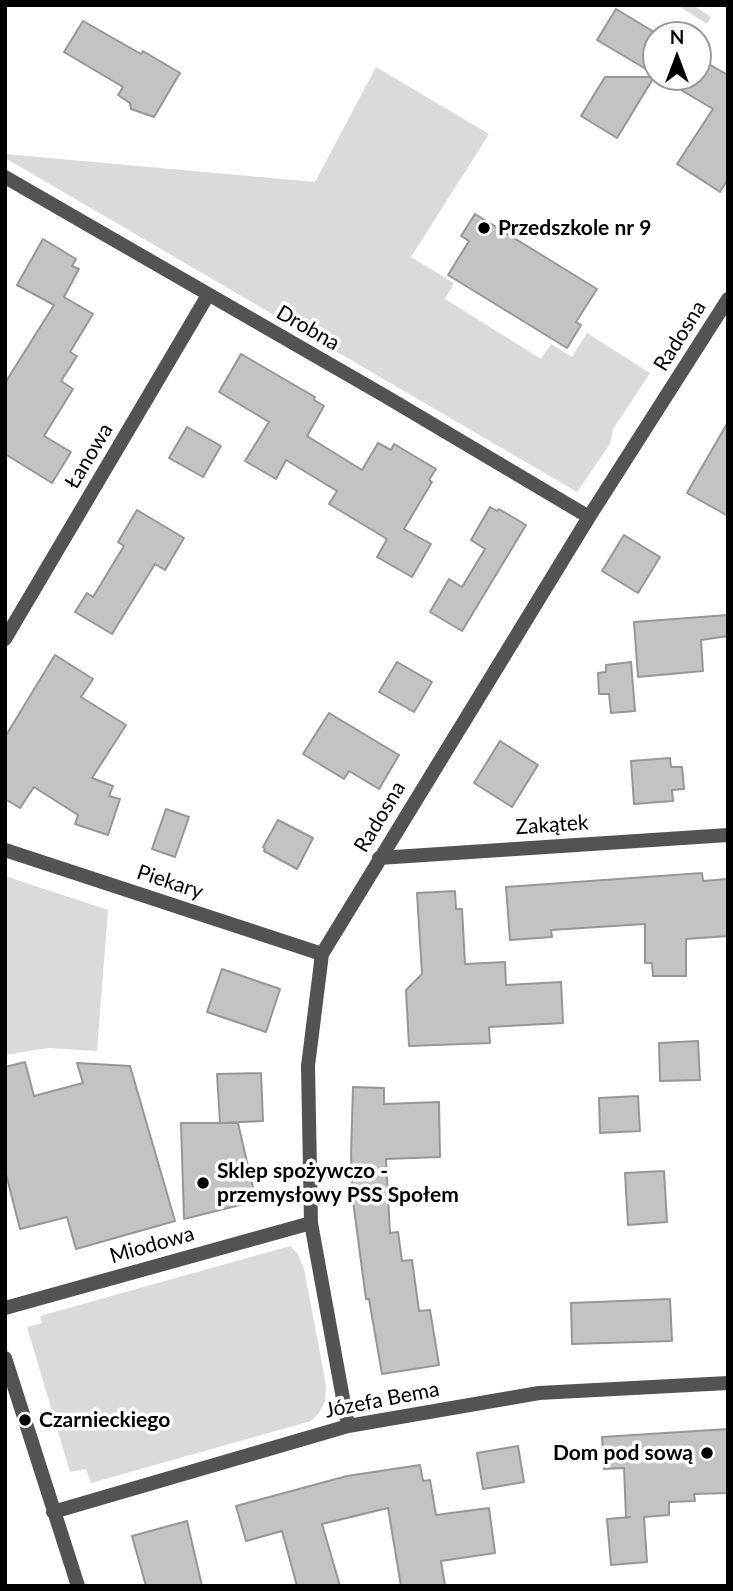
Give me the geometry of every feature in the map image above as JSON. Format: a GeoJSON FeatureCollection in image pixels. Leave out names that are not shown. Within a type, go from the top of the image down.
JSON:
{"type":"FeatureCollection","features":[{"type":"Feature","properties":{"kind":"street","name":"Drobna"},"geometry":{"type":"LineString","coordinates":[[5,177],[589,517]]}},
{"type":"Feature","properties":{"kind":"street","name":"Łanowa"},"geometry":{"type":"LineString","coordinates":[[5,639],[208,295]]}},
{"type":"Feature","properties":{"kind":"street","name":"Radosna"},"geometry":{"type":"LineString","coordinates":[[348,1426],[311,1223],[308,1066],[322,954],[589,517],[727,302]]}},
{"type":"Feature","properties":{"kind":"street","name":"Zakątek"},"geometry":{"type":"LineString","coordinates":[[380,858],[728,835]]}},
{"type":"Feature","properties":{"kind":"street","name":"Piekary"},"geometry":{"type":"LineString","coordinates":[[5,849],[322,954]]}},
{"type":"Feature","properties":{"kind":"street","name":"Miodowa"},"geometry":{"type":"LineString","coordinates":[[5,1308],[311,1223]]}},
{"type":"Feature","properties":{"kind":"street"},"geometry":{"type":"LineString","coordinates":[[5,1358],[78,1586]]}},
{"type":"Feature","properties":{"kind":"street","name":"Józefa Bema"},"geometry":{"type":"LineString","coordinates":[[53,1512],[348,1426],[539,1393],[728,1383]]}},
{"type":"Feature","properties":{"kind":"shaded area"},"geometry":{"type":"Polygon","coordinates":[[[677,5],[693,5],[711,17],[709,21],[702,21],[677,5]]]}},
{"type":"Feature","properties":{"kind":"shaded area"},"geometry":{"type":"Polygon","coordinates":[[[376,67],[489,134],[411,257],[454,283],[445,299],[541,359],[551,344],[572,357],[587,333],[650,373],[613,429],[610,444],[577,492],[5,158],[5,154],[315,182],[376,67]]]}},
{"type":"Feature","properties":{"kind":"shaded area"},"geometry":{"type":"Polygon","coordinates":[[[5,876],[108,910],[97,1051],[48,1048],[5,1055],[5,876]]]}},
{"type":"Feature","properties":{"kind":"shaded area"},"geometry":{"type":"Polygon","coordinates":[[[290,1246],[298,1254],[304,1269],[326,1385],[325,1401],[319,1413],[311,1421],[91,1483],[86,1469],[70,1472],[27,1327],[42,1323],[40,1316],[290,1246]]]}},
{"type":"Feature","properties":{"kind":"building"},"geometry":{"type":"Polygon","coordinates":[[[616,9],[642,25],[642,67],[597,40],[616,9]]]}},
{"type":"Feature","properties":{"kind":"building"},"geometry":{"type":"Polygon","coordinates":[[[83,21],[180,73],[154,117],[131,109],[130,103],[118,95],[123,87],[64,52],[83,21]]]}},
{"type":"Feature","properties":{"kind":"building"},"geometry":{"type":"Polygon","coordinates":[[[712,66],[728,75],[728,179],[720,192],[677,164],[713,109],[683,91],[712,91],[712,66]]]}},
{"type":"Feature","properties":{"kind":"building"},"geometry":{"type":"Polygon","coordinates":[[[605,77],[642,77],[642,91],[646,91],[617,138],[581,116],[605,77]]]}},
{"type":"Feature","properties":{"kind":"building"},"geometry":{"type":"Polygon","coordinates":[[[475,214],[597,289],[576,322],[581,325],[567,348],[448,275],[469,241],[461,236],[475,214]]]}},
{"type":"Feature","properties":{"kind":"building"},"geometry":{"type":"Polygon","coordinates":[[[43,239],[76,259],[72,266],[79,269],[64,297],[93,314],[70,352],[77,356],[61,381],[73,389],[44,436],[71,452],[52,483],[5,454],[5,383],[54,305],[17,285],[43,239]]]}},
{"type":"Feature","properties":{"kind":"building"},"geometry":{"type":"Polygon","coordinates":[[[241,354],[315,397],[314,400],[324,406],[307,436],[362,470],[378,443],[391,450],[394,444],[436,469],[429,480],[432,482],[404,529],[431,544],[412,577],[377,557],[387,539],[329,504],[337,491],[286,460],[276,479],[245,461],[269,422],[219,392],[241,354]]]}},
{"type":"Feature","properties":{"kind":"building"},"geometry":{"type":"Polygon","coordinates":[[[728,422],[728,516],[687,493],[728,422]]]}},
{"type":"Feature","properties":{"kind":"building"},"geometry":{"type":"Polygon","coordinates":[[[187,427],[221,446],[203,477],[169,458],[187,427]]]}},
{"type":"Feature","properties":{"kind":"building"},"geometry":{"type":"Polygon","coordinates":[[[490,507],[497,511],[499,509],[526,525],[462,631],[430,612],[449,579],[462,587],[485,549],[471,540],[490,507]]]}},
{"type":"Feature","properties":{"kind":"building"},"geometry":{"type":"Polygon","coordinates":[[[137,510],[184,538],[165,570],[155,564],[112,634],[75,612],[87,593],[93,597],[124,546],[118,542],[137,510]]]}},
{"type":"Feature","properties":{"kind":"building"},"geometry":{"type":"Polygon","coordinates":[[[624,535],[660,557],[638,593],[602,571],[624,535]]]}},
{"type":"Feature","properties":{"kind":"building"},"geometry":{"type":"Polygon","coordinates":[[[728,615],[728,636],[701,640],[703,671],[638,677],[634,622],[728,615]]]}},
{"type":"Feature","properties":{"kind":"building"},"geometry":{"type":"Polygon","coordinates":[[[55,655],[93,679],[81,697],[126,725],[92,778],[113,786],[109,796],[120,799],[108,835],[75,824],[78,815],[34,787],[20,808],[5,799],[5,737],[55,655]]]}},
{"type":"Feature","properties":{"kind":"building"},"geometry":{"type":"Polygon","coordinates":[[[397,662],[432,682],[414,712],[379,692],[397,662]]]}},
{"type":"Feature","properties":{"kind":"building"},"geometry":{"type":"Polygon","coordinates":[[[631,662],[635,711],[611,713],[609,694],[599,694],[598,673],[606,672],[606,665],[631,662]]]}},
{"type":"Feature","properties":{"kind":"building"},"geometry":{"type":"Polygon","coordinates":[[[329,713],[399,755],[379,789],[349,771],[344,779],[303,754],[329,713]]]}},
{"type":"Feature","properties":{"kind":"building"},"geometry":{"type":"Polygon","coordinates":[[[500,741],[538,765],[512,807],[474,783],[500,741]]]}},
{"type":"Feature","properties":{"kind":"building"},"geometry":{"type":"Polygon","coordinates":[[[670,758],[671,767],[682,767],[684,789],[672,790],[673,801],[634,804],[631,761],[670,758]]]}},
{"type":"Feature","properties":{"kind":"building"},"geometry":{"type":"Polygon","coordinates":[[[166,809],[189,817],[175,857],[152,849],[166,809]]]}},
{"type":"Feature","properties":{"kind":"building"},"geometry":{"type":"Polygon","coordinates":[[[278,820],[313,838],[297,869],[264,851],[263,847],[278,820]]]}},
{"type":"Feature","properties":{"kind":"building"},"geometry":{"type":"Polygon","coordinates":[[[702,873],[703,881],[728,879],[728,936],[686,939],[686,976],[653,976],[652,963],[645,963],[645,924],[551,930],[552,937],[510,940],[506,887],[702,873]]]}},
{"type":"Feature","properties":{"kind":"building"},"geometry":{"type":"Polygon","coordinates":[[[455,891],[456,909],[462,909],[465,964],[505,962],[506,985],[561,982],[563,1023],[489,1027],[490,1043],[409,1046],[406,990],[422,974],[417,893],[455,891]]]}},
{"type":"Feature","properties":{"kind":"building"},"geometry":{"type":"Polygon","coordinates":[[[222,969],[280,989],[266,1032],[207,1012],[222,969]]]}},
{"type":"Feature","properties":{"kind":"building"},"geometry":{"type":"Polygon","coordinates":[[[698,1041],[700,1080],[660,1081],[659,1043],[698,1041]]]}},
{"type":"Feature","properties":{"kind":"building"},"geometry":{"type":"Polygon","coordinates":[[[25,1062],[34,1096],[83,1083],[77,1063],[130,1066],[175,1221],[76,1249],[67,1217],[20,1229],[5,1170],[5,1067],[25,1062]]]}},
{"type":"Feature","properties":{"kind":"building"},"geometry":{"type":"Polygon","coordinates":[[[261,1073],[263,1121],[220,1123],[217,1074],[261,1073]]]}},
{"type":"Feature","properties":{"kind":"building"},"geometry":{"type":"Polygon","coordinates":[[[353,1087],[384,1088],[384,1104],[439,1102],[440,1157],[386,1159],[390,1233],[398,1232],[402,1261],[412,1260],[419,1311],[430,1310],[439,1365],[382,1374],[369,1299],[366,1299],[353,1201],[353,1087]]]}},
{"type":"Feature","properties":{"kind":"building"},"geometry":{"type":"Polygon","coordinates":[[[638,1096],[640,1131],[600,1133],[599,1098],[638,1096]]]}},
{"type":"Feature","properties":{"kind":"building"},"geometry":{"type":"Polygon","coordinates":[[[181,1123],[238,1123],[256,1201],[184,1219],[181,1123]]]}},
{"type":"Feature","properties":{"kind":"building"},"geometry":{"type":"Polygon","coordinates":[[[664,1171],[667,1222],[628,1225],[625,1173],[664,1171]]]}},
{"type":"Feature","properties":{"kind":"building"},"geometry":{"type":"Polygon","coordinates":[[[670,1299],[672,1341],[572,1344],[571,1303],[670,1299]]]}},
{"type":"Feature","properties":{"kind":"building"},"geometry":{"type":"Polygon","coordinates":[[[728,1429],[728,1493],[694,1494],[695,1501],[669,1502],[669,1515],[644,1517],[647,1562],[611,1565],[607,1519],[626,1517],[624,1468],[604,1469],[602,1437],[728,1429]]]}},
{"type":"Feature","properties":{"kind":"building"},"geometry":{"type":"Polygon","coordinates":[[[518,1446],[524,1482],[483,1489],[477,1453],[518,1446]]]}},
{"type":"Feature","properties":{"kind":"building"},"geometry":{"type":"Polygon","coordinates":[[[420,1465],[423,1481],[430,1480],[436,1515],[489,1508],[495,1553],[441,1561],[445,1586],[401,1586],[388,1508],[322,1524],[340,1586],[297,1586],[282,1531],[246,1541],[236,1506],[347,1476],[420,1465]]]}},
{"type":"Feature","properties":{"kind":"building"},"geometry":{"type":"Polygon","coordinates":[[[187,1521],[202,1586],[146,1586],[132,1536],[187,1521]]]}},
{"type":"Feature","properties":{"kind":"place","name":"Przedszkole nr 9"},"geometry":{"type":"Point","coordinates":[484,228]}},
{"type":"Feature","properties":{"kind":"place","name":"Sklep spożywczo - przemysłowy PSS Społem"},"geometry":{"type":"Point","coordinates":[203,1183]}},
{"type":"Feature","properties":{"kind":"place","name":"Czarnieckiego"},"geometry":{"type":"Point","coordinates":[25,1420]}},
{"type":"Feature","properties":{"kind":"place","name":"Dom pod sową"},"geometry":{"type":"Point","coordinates":[707,1453]}}]}
